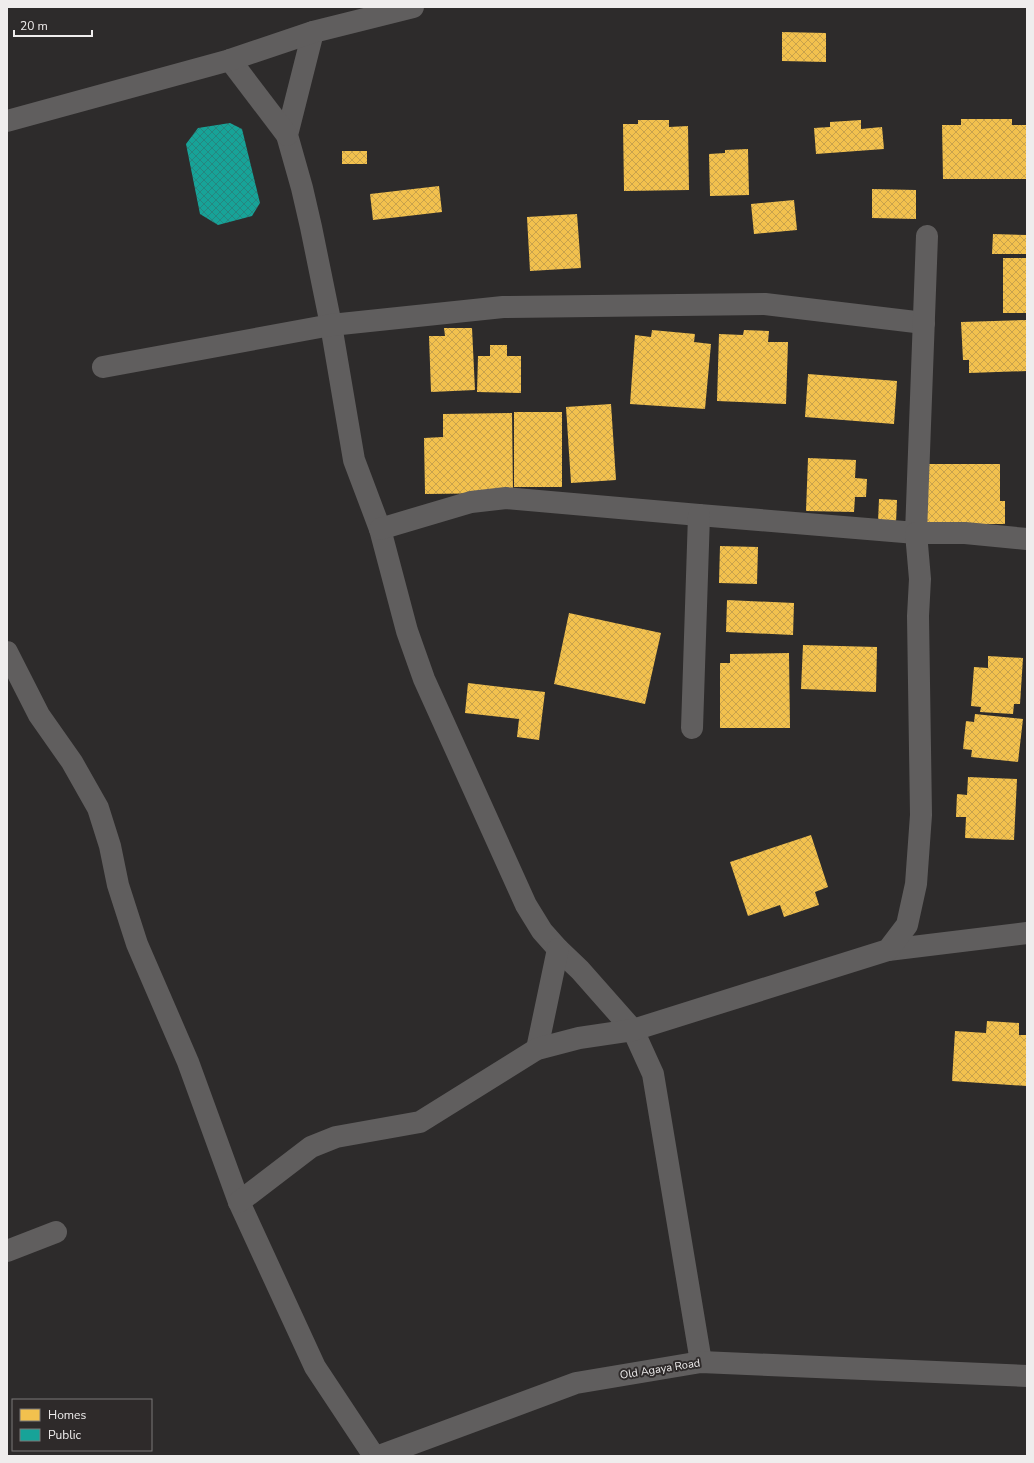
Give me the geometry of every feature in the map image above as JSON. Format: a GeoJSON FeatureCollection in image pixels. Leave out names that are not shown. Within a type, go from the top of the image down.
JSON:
{"type":"FeatureCollection","features":[{"type":"Feature","properties":{"kind":"street"},"geometry":{"type":"LineString","coordinates":[[7,121],[230,60],[313,32],[412,7]]}},
{"type":"Feature","properties":{"kind":"street"},"geometry":{"type":"LineString","coordinates":[[287,135],[313,32]]}},
{"type":"Feature","properties":{"kind":"street"},"geometry":{"type":"LineString","coordinates":[[230,60],[287,135],[302,188],[331,325],[354,460],[380,529],[407,631],[424,679],[526,905],[542,931],[580,970],[633,1030],[653,1074],[701,1362]]}},
{"type":"Feature","properties":{"kind":"street"},"geometry":{"type":"LineString","coordinates":[[888,950],[906,925],[916,884],[921,815],[918,616],[920,578],[916,533],[927,236]]}},
{"type":"Feature","properties":{"kind":"street"},"geometry":{"type":"LineString","coordinates":[[103,367],[331,325],[503,307],[765,304],[924,323]]}},
{"type":"Feature","properties":{"kind":"street"},"geometry":{"type":"LineString","coordinates":[[380,529],[471,502],[506,498],[916,533],[965,533],[1027,539]]}},
{"type":"Feature","properties":{"kind":"street"},"geometry":{"type":"LineString","coordinates":[[692,728],[699,515]]}},
{"type":"Feature","properties":{"kind":"street"},"geometry":{"type":"LineString","coordinates":[[7,652],[39,715],[72,762],[98,808],[110,846],[118,885],[137,944],[188,1062],[239,1202],[315,1367],[374,1456]]}},
{"type":"Feature","properties":{"kind":"street"},"geometry":{"type":"LineString","coordinates":[[239,1202],[311,1147],[336,1137],[420,1122],[537,1049],[579,1038],[633,1030],[888,950],[1027,933]]}},
{"type":"Feature","properties":{"kind":"street"},"geometry":{"type":"LineString","coordinates":[[537,1049],[558,949]]}},
{"type":"Feature","properties":{"kind":"street"},"geometry":{"type":"LineString","coordinates":[[7,1251],[56,1232]]}},
{"type":"Feature","properties":{"kind":"street","name":"Old Agaya Road"},"geometry":{"type":"LineString","coordinates":[[379,1456],[576,1383],[701,1362],[1027,1376]]}},
{"type":"Feature","properties":{"kind":"building: Homes"},"geometry":{"type":"Polygon","coordinates":[[[782,32],[826,33],[826,62],[782,61],[782,32]]]}},
{"type":"Feature","properties":{"kind":"building: Homes"},"geometry":{"type":"Polygon","coordinates":[[[961,119],[1012,119],[1012,125],[1027,125],[1027,179],[943,179],[942,125],[961,125],[961,119]]]}},
{"type":"Feature","properties":{"kind":"building: Homes"},"geometry":{"type":"Polygon","coordinates":[[[638,120],[669,120],[669,127],[688,126],[689,190],[624,191],[623,124],[638,124],[638,120]]]}},
{"type":"Feature","properties":{"kind":"building: Homes"},"geometry":{"type":"Polygon","coordinates":[[[861,120],[861,129],[882,127],[884,149],[816,154],[814,128],[830,127],[830,122],[861,120]]]}},
{"type":"Feature","properties":{"kind":"building: Homes"},"geometry":{"type":"Polygon","coordinates":[[[748,149],[749,195],[710,196],[709,154],[725,153],[725,150],[748,149]]]}},
{"type":"Feature","properties":{"kind":"building: Homes"},"geometry":{"type":"Polygon","coordinates":[[[342,151],[367,151],[367,164],[342,164],[342,151]]]}},
{"type":"Feature","properties":{"kind":"building: Homes"},"geometry":{"type":"Polygon","coordinates":[[[439,186],[442,212],[373,220],[370,194],[439,186]]]}},
{"type":"Feature","properties":{"kind":"building: Homes"},"geometry":{"type":"Polygon","coordinates":[[[872,189],[916,190],[916,219],[872,218],[872,189]]]}},
{"type":"Feature","properties":{"kind":"building: Homes"},"geometry":{"type":"Polygon","coordinates":[[[794,200],[797,230],[754,234],[751,204],[794,200]]]}},
{"type":"Feature","properties":{"kind":"building: Homes"},"geometry":{"type":"Polygon","coordinates":[[[577,214],[581,268],[530,271],[527,217],[577,214]]]}},
{"type":"Feature","properties":{"kind":"building: Homes"},"geometry":{"type":"Polygon","coordinates":[[[993,234],[1027,235],[1027,254],[992,254],[993,234]]]}},
{"type":"Feature","properties":{"kind":"building: Homes"},"geometry":{"type":"Polygon","coordinates":[[[1003,258],[1027,258],[1027,313],[1003,313],[1003,258]]]}},
{"type":"Feature","properties":{"kind":"building: Homes"},"geometry":{"type":"Polygon","coordinates":[[[1026,320],[1027,371],[969,373],[969,360],[963,360],[961,322],[1026,320]]]}},
{"type":"Feature","properties":{"kind":"building: Homes"},"geometry":{"type":"Polygon","coordinates":[[[444,328],[472,328],[475,390],[431,392],[429,336],[445,336],[444,328]]]}},
{"type":"Feature","properties":{"kind":"building: Homes"},"geometry":{"type":"Polygon","coordinates":[[[652,330],[695,334],[694,342],[711,344],[705,409],[630,404],[635,335],[651,337],[652,330]]]}},
{"type":"Feature","properties":{"kind":"building: Homes"},"geometry":{"type":"Polygon","coordinates":[[[744,330],[769,331],[768,342],[788,342],[786,404],[717,401],[719,334],[743,335],[744,330]]]}},
{"type":"Feature","properties":{"kind":"building: Homes"},"geometry":{"type":"Polygon","coordinates":[[[490,345],[507,345],[507,356],[521,356],[521,393],[477,392],[478,356],[490,356],[490,345]]]}},
{"type":"Feature","properties":{"kind":"building: Homes"},"geometry":{"type":"Polygon","coordinates":[[[808,374],[897,381],[894,424],[805,417],[808,374]]]}},
{"type":"Feature","properties":{"kind":"building: Homes"},"geometry":{"type":"Polygon","coordinates":[[[611,404],[616,480],[571,483],[566,407],[611,404]]]}},
{"type":"Feature","properties":{"kind":"building: Homes"},"geometry":{"type":"Polygon","coordinates":[[[514,412],[562,412],[562,487],[514,487],[514,412]]]}},
{"type":"Feature","properties":{"kind":"building: Homes"},"geometry":{"type":"Polygon","coordinates":[[[512,413],[513,493],[425,494],[424,438],[443,437],[443,414],[512,413]]]}},
{"type":"Feature","properties":{"kind":"building: Homes"},"geometry":{"type":"Polygon","coordinates":[[[808,458],[856,460],[855,478],[867,479],[866,497],[855,497],[854,512],[806,511],[808,458]]]}},
{"type":"Feature","properties":{"kind":"building: Homes"},"geometry":{"type":"Polygon","coordinates":[[[924,464],[1000,464],[1000,501],[1005,501],[1005,524],[924,524],[924,464]]]}},
{"type":"Feature","properties":{"kind":"building: Homes"},"geometry":{"type":"Polygon","coordinates":[[[879,499],[897,500],[896,523],[878,522],[879,499]]]}},
{"type":"Feature","properties":{"kind":"building: Homes"},"geometry":{"type":"Polygon","coordinates":[[[720,546],[758,547],[757,584],[719,583],[720,546]]]}},
{"type":"Feature","properties":{"kind":"building: Homes"},"geometry":{"type":"Polygon","coordinates":[[[727,600],[794,603],[793,635],[726,632],[727,600]]]}},
{"type":"Feature","properties":{"kind":"building: Homes"},"geometry":{"type":"Polygon","coordinates":[[[569,613],[661,633],[645,704],[554,684],[569,613]]]}},
{"type":"Feature","properties":{"kind":"building: Homes"},"geometry":{"type":"Polygon","coordinates":[[[803,645],[877,647],[876,692],[801,689],[803,645]]]}},
{"type":"Feature","properties":{"kind":"building: Homes"},"geometry":{"type":"Polygon","coordinates":[[[789,653],[790,728],[720,728],[720,663],[730,663],[730,654],[789,653]]]}},
{"type":"Feature","properties":{"kind":"building: Homes"},"geometry":{"type":"Polygon","coordinates":[[[988,656],[1023,658],[1020,704],[1014,704],[1013,714],[980,712],[981,707],[971,706],[974,667],[988,668],[988,656]]]}},
{"type":"Feature","properties":{"kind":"building: Homes"},"geometry":{"type":"Polygon","coordinates":[[[468,683],[545,692],[539,740],[517,737],[519,719],[465,713],[468,683]]]}},
{"type":"Feature","properties":{"kind":"building: Homes"},"geometry":{"type":"Polygon","coordinates":[[[975,714],[1023,719],[1018,762],[971,757],[972,750],[963,749],[966,721],[974,722],[975,714]]]}},
{"type":"Feature","properties":{"kind":"building: Homes"},"geometry":{"type":"Polygon","coordinates":[[[968,777],[1017,779],[1014,840],[965,838],[966,817],[956,817],[957,794],[967,795],[968,777]]]}},
{"type":"Feature","properties":{"kind":"building: Homes"},"geometry":{"type":"Polygon","coordinates":[[[811,835],[828,887],[815,892],[819,905],[784,917],[780,905],[748,916],[730,862],[811,835]]]}},
{"type":"Feature","properties":{"kind":"building: Homes"},"geometry":{"type":"Polygon","coordinates":[[[987,1021],[1019,1023],[1019,1035],[1027,1035],[1027,1086],[952,1081],[955,1031],[986,1033],[987,1021]]]}},
{"type":"Feature","properties":{"kind":"building: Public"},"geometry":{"type":"Polygon","coordinates":[[[230,123],[242,129],[260,203],[252,216],[218,225],[200,214],[186,144],[198,128],[230,123]]]}}]}
